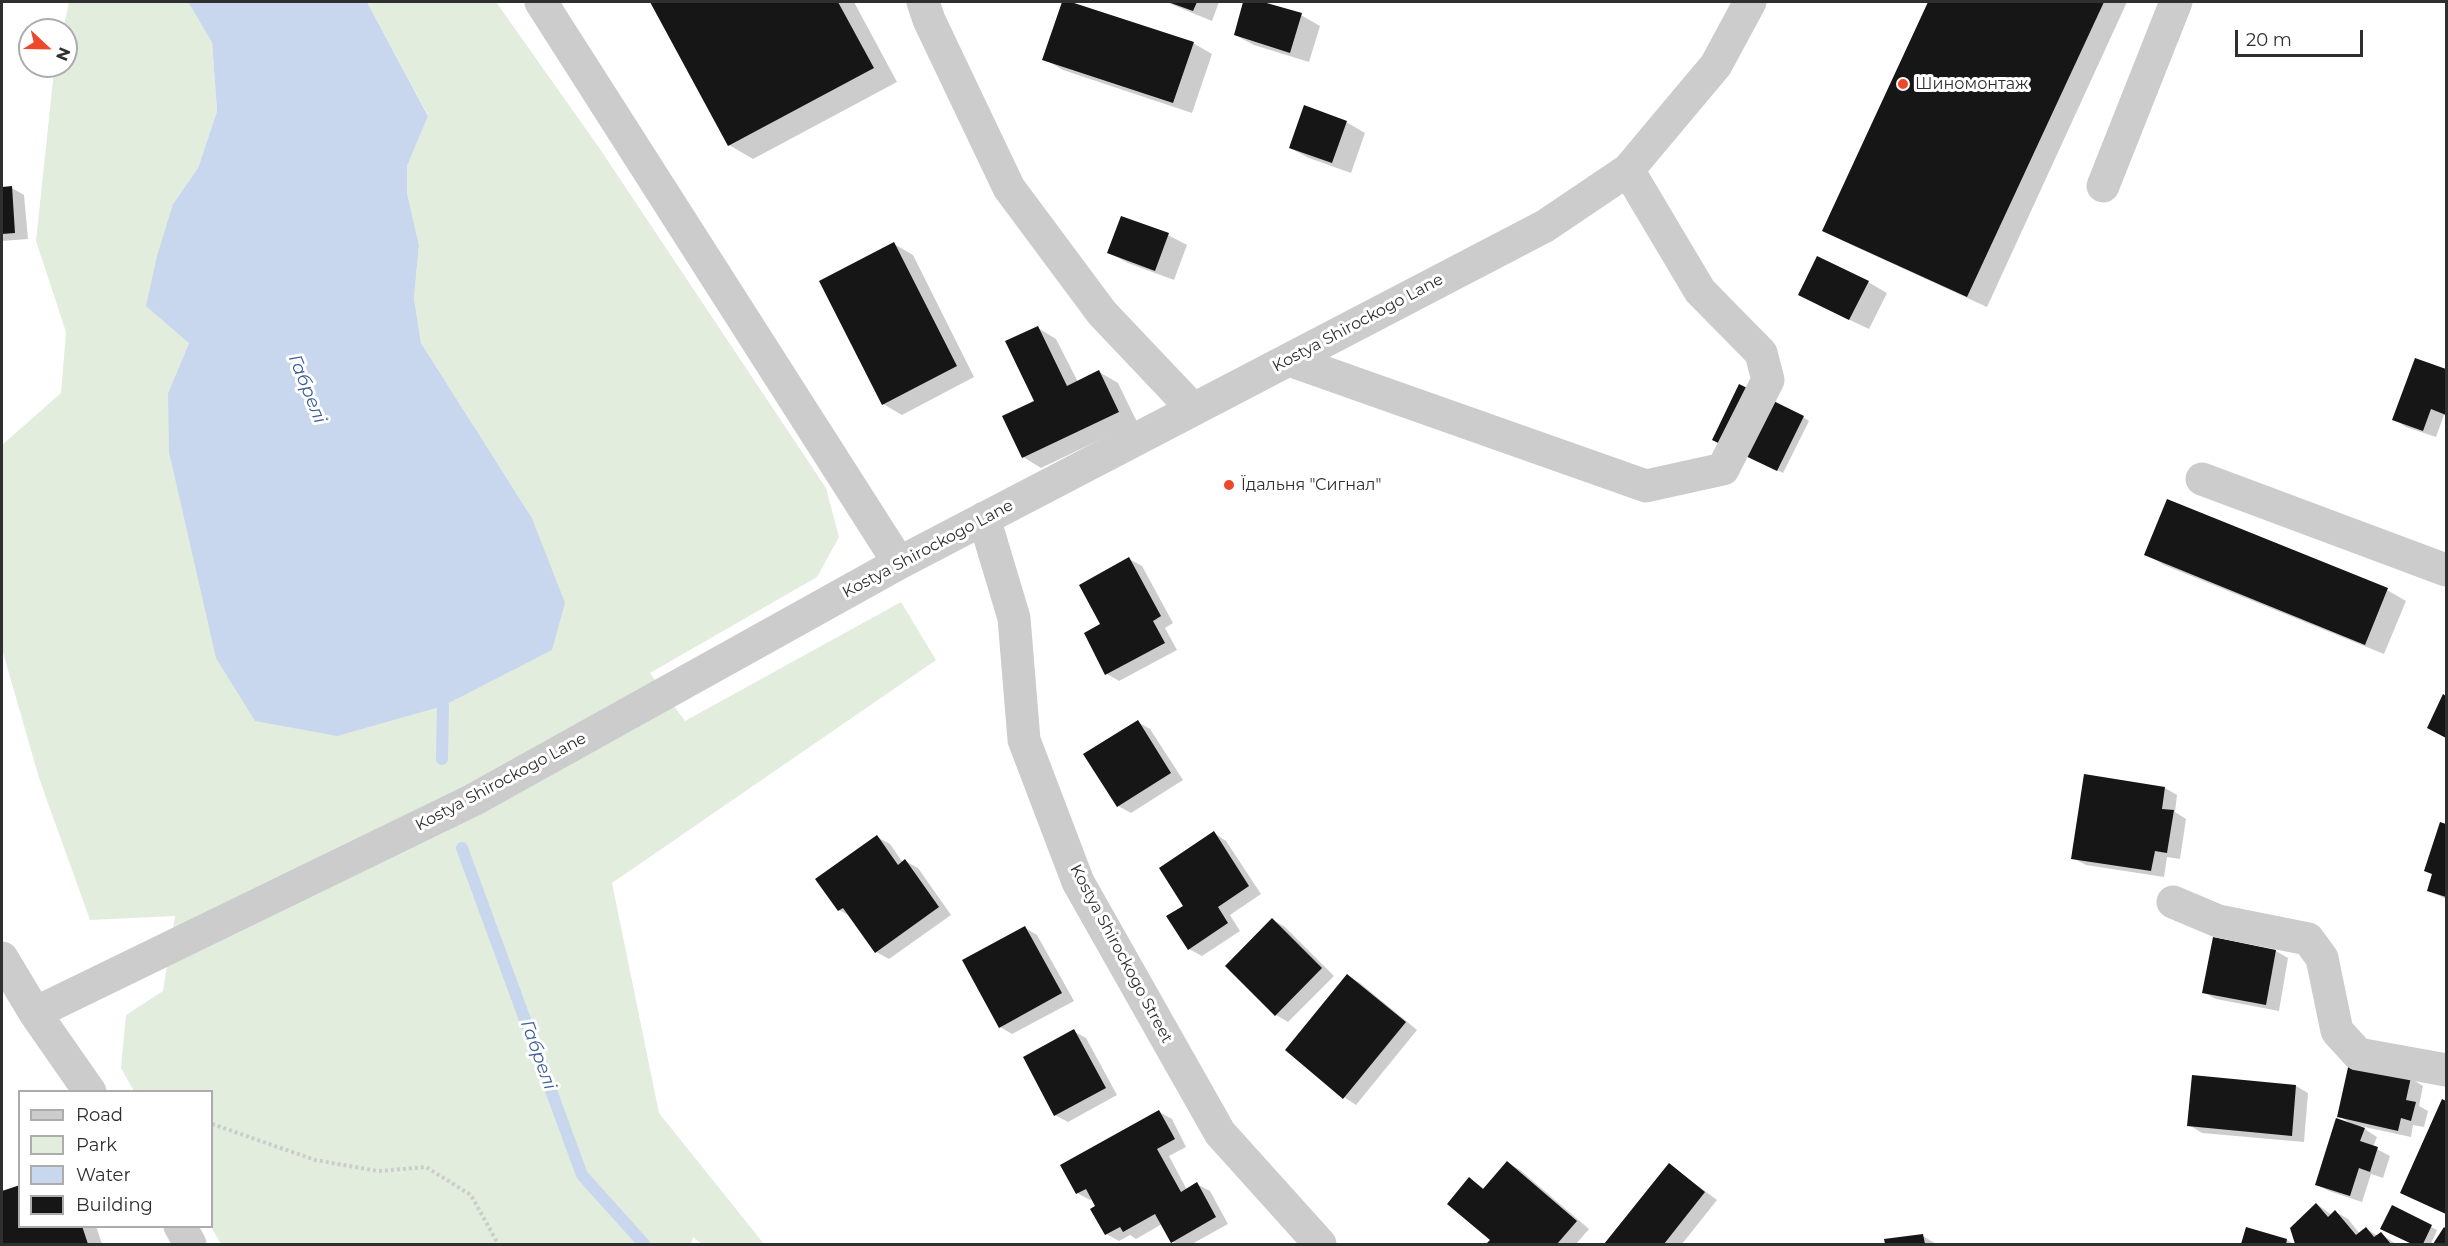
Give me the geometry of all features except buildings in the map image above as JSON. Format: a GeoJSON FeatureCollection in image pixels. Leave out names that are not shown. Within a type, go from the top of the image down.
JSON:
{"type":"FeatureCollection","features":[{"type":"Feature","properties":{"kind":"street"},"geometry":{"type":"LineString","coordinates":[[541,2],[899,563]]}},
{"type":"Feature","properties":{"kind":"street"},"geometry":{"type":"LineString","coordinates":[[923,2],[929,20],[1009,188],[1102,312],[1193,409]]}},
{"type":"Feature","properties":{"kind":"street","name":"Kostya Shirockogo Lane"},"geometry":{"type":"LineString","coordinates":[[36,1013],[473,800],[899,563],[1545,226],[1628,170],[1716,65],[1750,2]]}},
{"type":"Feature","properties":{"kind":"street"},"geometry":{"type":"LineString","coordinates":[[2103,186],[2176,2]]}},
{"type":"Feature","properties":{"kind":"street"},"geometry":{"type":"LineString","coordinates":[[1288,360],[1646,486],[1723,470],[1768,380],[1761,353],[1700,291],[1628,170]]}},
{"type":"Feature","properties":{"kind":"street"},"geometry":{"type":"LineString","coordinates":[[2202,479],[2446,570]]}},
{"type":"Feature","properties":{"kind":"street","name":"Kostya Shirockogo Street"},"geometry":{"type":"LineString","coordinates":[[984,518],[1014,618],[1024,740],[1078,882],[1220,1133],[1320,1245]]}},
{"type":"Feature","properties":{"kind":"street"},"geometry":{"type":"LineString","coordinates":[[2173,902],[2218,921],[2308,939],[2322,958],[2337,1031],[2358,1054],[2446,1070]]}},
{"type":"Feature","properties":{"kind":"street"},"geometry":{"type":"LineString","coordinates":[[2,958],[89,1090]]}},
{"type":"Feature","properties":{"kind":"street"},"geometry":{"type":"LineString","coordinates":[[181,1228],[190,1245]]}},
{"type":"Feature","properties":{"kind":"path"},"geometry":{"type":"LineString","coordinates":[[213,1124],[315,1160],[378,1171],[426,1167],[471,1195],[498,1245]]}},
{"type":"Feature","properties":{"kind":"green space"},"geometry":{"type":"Polygon","coordinates":[[[69,2],[188,2],[212,41],[217,111],[198,168],[173,204],[189,343],[168,393],[564,603],[532,518],[421,343],[414,298],[419,245],[407,193],[407,166],[428,115],[367,2],[496,2],[600,149],[826,488],[839,537],[817,577],[650,673],[685,721],[901,602],[936,660],[612,883],[659,1113],[764,1244],[702,1244],[693,1237],[691,1244],[221,1244],[212,1228],[213,1090],[133,1090],[121,1068],[126,1015],[163,991],[175,916],[90,920],[39,778],[2,649],[2,445],[61,393],[66,332],[36,241],[53,78],[78,78],[78,18],[66,18],[69,2]]]}},
{"type":"Feature","properties":{"kind":"water"},"geometry":{"type":"Polygon","coordinates":[[[188,2],[367,2],[428,116],[407,166],[407,193],[419,245],[414,298],[421,343],[532,518],[565,603],[552,650],[443,706],[337,736],[255,721],[216,658],[169,452],[168,393],[189,343],[146,306],[157,256],[173,204],[198,168],[217,111],[212,42],[188,2]]]}},
{"type":"Feature","properties":{"kind":"waterway","name":"Габрелі"},"geometry":{"type":"LineString","coordinates":[[438,693],[443,706],[442,759]]}},
{"type":"Feature","properties":{"kind":"waterway","name":"Габрелі"},"geometry":{"type":"LineString","coordinates":[[462,848],[582,1175],[644,1244]]}},
{"type":"Feature","properties":{"kind":"place","name":"Шиномонтаж"},"geometry":{"type":"Point","coordinates":[1903,84]}},
{"type":"Feature","properties":{"kind":"place","name":"Їдальня \"Сигнал\""},"geometry":{"type":"Point","coordinates":[1229,485]}}]}
